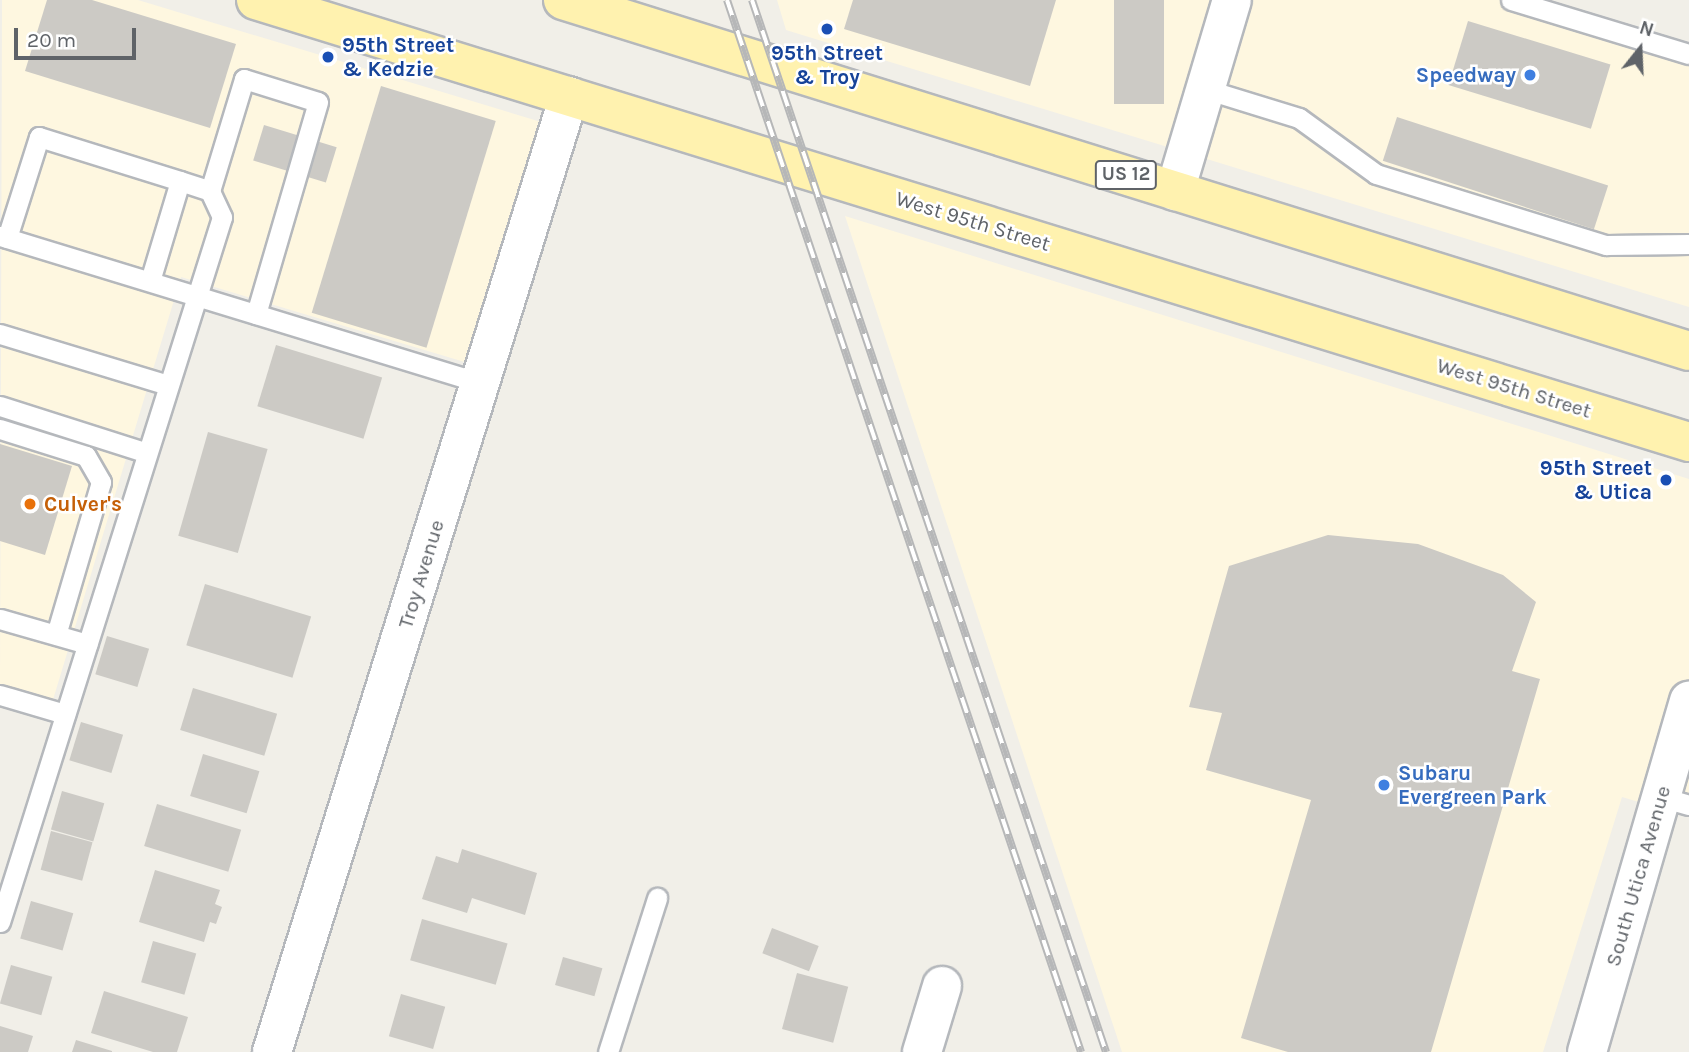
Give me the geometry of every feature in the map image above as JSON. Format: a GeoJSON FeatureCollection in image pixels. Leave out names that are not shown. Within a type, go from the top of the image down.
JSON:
{"type":"FeatureCollection","features":[{"type":"Feature","properties":{"kind":"main road","name":"West 95th Street"},"geometry":{"type":"LineString","coordinates":[[256,0],[1689,442]]}},
{"type":"Feature","properties":{"kind":"main road","name":"US 12"},"geometry":{"type":"LineString","coordinates":[[563,0],[1689,351]]}},
{"type":"Feature","properties":{"kind":"street"},"geometry":{"type":"LineString","coordinates":[[1175,191],[1232,0]]}},
{"type":"Feature","properties":{"kind":"street","name":"Troy Avenue"},"geometry":{"type":"LineString","coordinates":[[272,1052],[569,96]]}},
{"type":"Feature","properties":{"kind":"street","name":"South Utica Avenue"},"geometry":{"type":"LineString","coordinates":[[1587,1052],[1675,801],[1689,700]]}},
{"type":"Feature","properties":{"kind":"street"},"geometry":{"type":"LineString","coordinates":[[922,1052],[942,986]]}},
{"type":"Feature","properties":{"kind":"lane"},"geometry":{"type":"LineString","coordinates":[[1511,0],[1562,7],[1689,54]]}},
{"type":"Feature","properties":{"kind":"lane"},"geometry":{"type":"LineString","coordinates":[[0,922],[222,218],[209,191],[244,79],[318,102],[256,314]]}},
{"type":"Feature","properties":{"kind":"lane"},"geometry":{"type":"LineString","coordinates":[[1205,89],[1299,118],[1376,174],[1606,245],[1689,244]]}},
{"type":"Feature","properties":{"kind":"lane"},"geometry":{"type":"LineString","coordinates":[[209,191],[38,137],[4,237],[481,383]]}},
{"type":"Feature","properties":{"kind":"lane"},"geometry":{"type":"LineString","coordinates":[[150,281],[180,181]]}},
{"type":"Feature","properties":{"kind":"lane"},"geometry":{"type":"LineString","coordinates":[[0,334],[168,385]]}},
{"type":"Feature","properties":{"kind":"lane"},"geometry":{"type":"LineString","coordinates":[[0,406],[147,453]]}},
{"type":"Feature","properties":{"kind":"lane"},"geometry":{"type":"LineString","coordinates":[[0,429],[86,456],[101,482],[55,635]]}},
{"type":"Feature","properties":{"kind":"lane"},"geometry":{"type":"LineString","coordinates":[[0,619],[87,644]]}},
{"type":"Feature","properties":{"kind":"lane"},"geometry":{"type":"LineString","coordinates":[[0,695],[65,715]]}},
{"type":"Feature","properties":{"kind":"lane"},"geometry":{"type":"LineString","coordinates":[[608,1052],[657,898]]}},
{"type":"Feature","properties":{"kind":"shaded area"},"geometry":{"type":"Polygon","coordinates":[[[2,0],[138,0],[551,125],[478,366],[181,277],[52,703],[0,687],[2,0]]]}},
{"type":"Feature","properties":{"kind":"shaded area"},"geometry":{"type":"Polygon","coordinates":[[[777,0],[1511,0],[1689,54],[1689,307],[786,30],[777,0]]]}},
{"type":"Feature","properties":{"kind":"shaded area"},"geometry":{"type":"Polygon","coordinates":[[[845,216],[1689,479],[1689,817],[1622,797],[1543,1052],[1122,1052],[845,216]]]}},
{"type":"Feature","properties":{"kind":"building"},"geometry":{"type":"Polygon","coordinates":[[[47,0],[92,0],[236,44],[210,128],[25,71],[47,0]]]}},
{"type":"Feature","properties":{"kind":"building"},"geometry":{"type":"Polygon","coordinates":[[[853,0],[1056,0],[1030,86],[844,29],[853,0]]]}},
{"type":"Feature","properties":{"kind":"building"},"geometry":{"type":"Polygon","coordinates":[[[1114,0],[1164,0],[1164,104],[1114,104],[1114,0]]]}},
{"type":"Feature","properties":{"kind":"building","name":"Speedway"},"geometry":{"type":"Polygon","coordinates":[[[1468,21],[1610,65],[1591,129],[1448,85],[1468,21]]]}},
{"type":"Feature","properties":{"kind":"building"},"geometry":{"type":"Polygon","coordinates":[[[381,86],[496,121],[426,348],[312,313],[381,86]]]}},
{"type":"Feature","properties":{"kind":"building","name":"Speedway"},"geometry":{"type":"Polygon","coordinates":[[[1397,117],[1608,186],[1594,229],[1383,161],[1397,117]]]}},
{"type":"Feature","properties":{"kind":"building"},"geometry":{"type":"Polygon","coordinates":[[[264,125],[337,147],[326,183],[253,160],[264,125]]]}},
{"type":"Feature","properties":{"kind":"building"},"geometry":{"type":"Polygon","coordinates":[[[276,345],[382,377],[363,439],[257,406],[276,345]]]}},
{"type":"Feature","properties":{"kind":"building"},"geometry":{"type":"Polygon","coordinates":[[[208,432],[268,449],[238,553],[178,536],[208,432]]]}},
{"type":"Feature","properties":{"kind":"building","name":"Culver's"},"geometry":{"type":"Polygon","coordinates":[[[0,444],[72,466],[45,555],[0,541],[0,444]]]}},
{"type":"Feature","properties":{"kind":"building","name":"Subaru Evergreen Park"},"geometry":{"type":"Polygon","coordinates":[[[1328,535],[1418,544],[1503,575],[1536,602],[1512,671],[1540,679],[1431,1052],[1288,1052],[1241,1038],[1311,800],[1206,770],[1222,713],[1189,707],[1229,566],[1328,535]]]}},
{"type":"Feature","properties":{"kind":"building"},"geometry":{"type":"Polygon","coordinates":[[[205,584],[311,616],[292,678],[186,645],[205,584]]]}},
{"type":"Feature","properties":{"kind":"building"},"geometry":{"type":"Polygon","coordinates":[[[107,636],[149,649],[137,687],[95,674],[107,636]]]}},
{"type":"Feature","properties":{"kind":"building"},"geometry":{"type":"Polygon","coordinates":[[[193,688],[277,714],[264,756],[180,730],[193,688]]]}},
{"type":"Feature","properties":{"kind":"building"},"geometry":{"type":"Polygon","coordinates":[[[81,722],[123,735],[111,773],[69,760],[81,722]]]}},
{"type":"Feature","properties":{"kind":"building"},"geometry":{"type":"Polygon","coordinates":[[[203,754],[259,771],[247,813],[190,796],[203,754]]]}},
{"type":"Feature","properties":{"kind":"building"},"geometry":{"type":"Polygon","coordinates":[[[62,791],[104,803],[93,842],[51,829],[62,791]]]}},
{"type":"Feature","properties":{"kind":"building"},"geometry":{"type":"Polygon","coordinates":[[[157,804],[241,830],[228,872],[144,846],[157,804]]]}},
{"type":"Feature","properties":{"kind":"building"},"geometry":{"type":"Polygon","coordinates":[[[51,831],[93,842],[82,881],[41,870],[51,831]]]}},
{"type":"Feature","properties":{"kind":"building"},"geometry":{"type":"Polygon","coordinates":[[[462,849],[537,873],[525,915],[472,898],[467,913],[422,899],[436,856],[458,863],[462,849]]]}},
{"type":"Feature","properties":{"kind":"building"},"geometry":{"type":"Polygon","coordinates":[[[155,870],[220,890],[215,904],[222,907],[216,924],[210,922],[204,942],[139,922],[155,870]]]}},
{"type":"Feature","properties":{"kind":"building"},"geometry":{"type":"Polygon","coordinates":[[[31,901],[73,913],[63,951],[20,938],[31,901]]]}},
{"type":"Feature","properties":{"kind":"building"},"geometry":{"type":"Polygon","coordinates":[[[422,919],[508,944],[496,985],[410,960],[422,919]]]}},
{"type":"Feature","properties":{"kind":"building"},"geometry":{"type":"Polygon","coordinates":[[[772,928],[819,946],[809,971],[762,953],[772,928]]]}},
{"type":"Feature","properties":{"kind":"building"},"geometry":{"type":"Polygon","coordinates":[[[153,941],[196,953],[184,995],[141,982],[153,941]]]}},
{"type":"Feature","properties":{"kind":"building"},"geometry":{"type":"Polygon","coordinates":[[[563,957],[602,968],[594,996],[555,985],[563,957]]]}},
{"type":"Feature","properties":{"kind":"building"},"geometry":{"type":"Polygon","coordinates":[[[11,965],[52,977],[41,1015],[0,1003],[11,965]]]}},
{"type":"Feature","properties":{"kind":"building"},"geometry":{"type":"Polygon","coordinates":[[[797,973],[848,987],[833,1043],[782,1029],[797,973]]]}},
{"type":"Feature","properties":{"kind":"building"},"geometry":{"type":"Polygon","coordinates":[[[104,991],[188,1017],[177,1052],[153,1052],[91,1033],[104,991]]]}},
{"type":"Feature","properties":{"kind":"building"},"geometry":{"type":"Polygon","coordinates":[[[401,994],[445,1007],[433,1049],[389,1036],[401,994]]]}},
{"type":"Feature","properties":{"kind":"building"},"geometry":{"type":"Polygon","coordinates":[[[0,1026],[33,1036],[28,1052],[0,1052],[0,1026]]]}},
{"type":"Feature","properties":{"kind":"building"},"geometry":{"type":"Polygon","coordinates":[[[76,1040],[112,1051],[112,1052],[72,1052],[76,1040]]]}},
{"type":"Feature","properties":{"kind":"railway"},"geometry":{"type":"LineString","coordinates":[[727,0],[1081,1052]]}},
{"type":"Feature","properties":{"kind":"railway"},"geometry":{"type":"LineString","coordinates":[[752,0],[1106,1052]]}},
{"type":"Feature","properties":{"kind":"place","name":"95th Street & Troy"},"geometry":{"type":"Point","coordinates":[827,29]}},
{"type":"Feature","properties":{"kind":"place","name":"95th Street & Kedzie"},"geometry":{"type":"Point","coordinates":[328,57]}},
{"type":"Feature","properties":{"kind":"place","name":"Speedway"},"geometry":{"type":"Point","coordinates":[1530,75]}},
{"type":"Feature","properties":{"kind":"place","name":"95th Street & Utica"},"geometry":{"type":"Point","coordinates":[1666,480]}},
{"type":"Feature","properties":{"kind":"place","name":"Culver's"},"geometry":{"type":"Point","coordinates":[30,504]}},
{"type":"Feature","properties":{"kind":"place","name":"Subaru Evergreen Park"},"geometry":{"type":"Point","coordinates":[1384,785]}}]}
